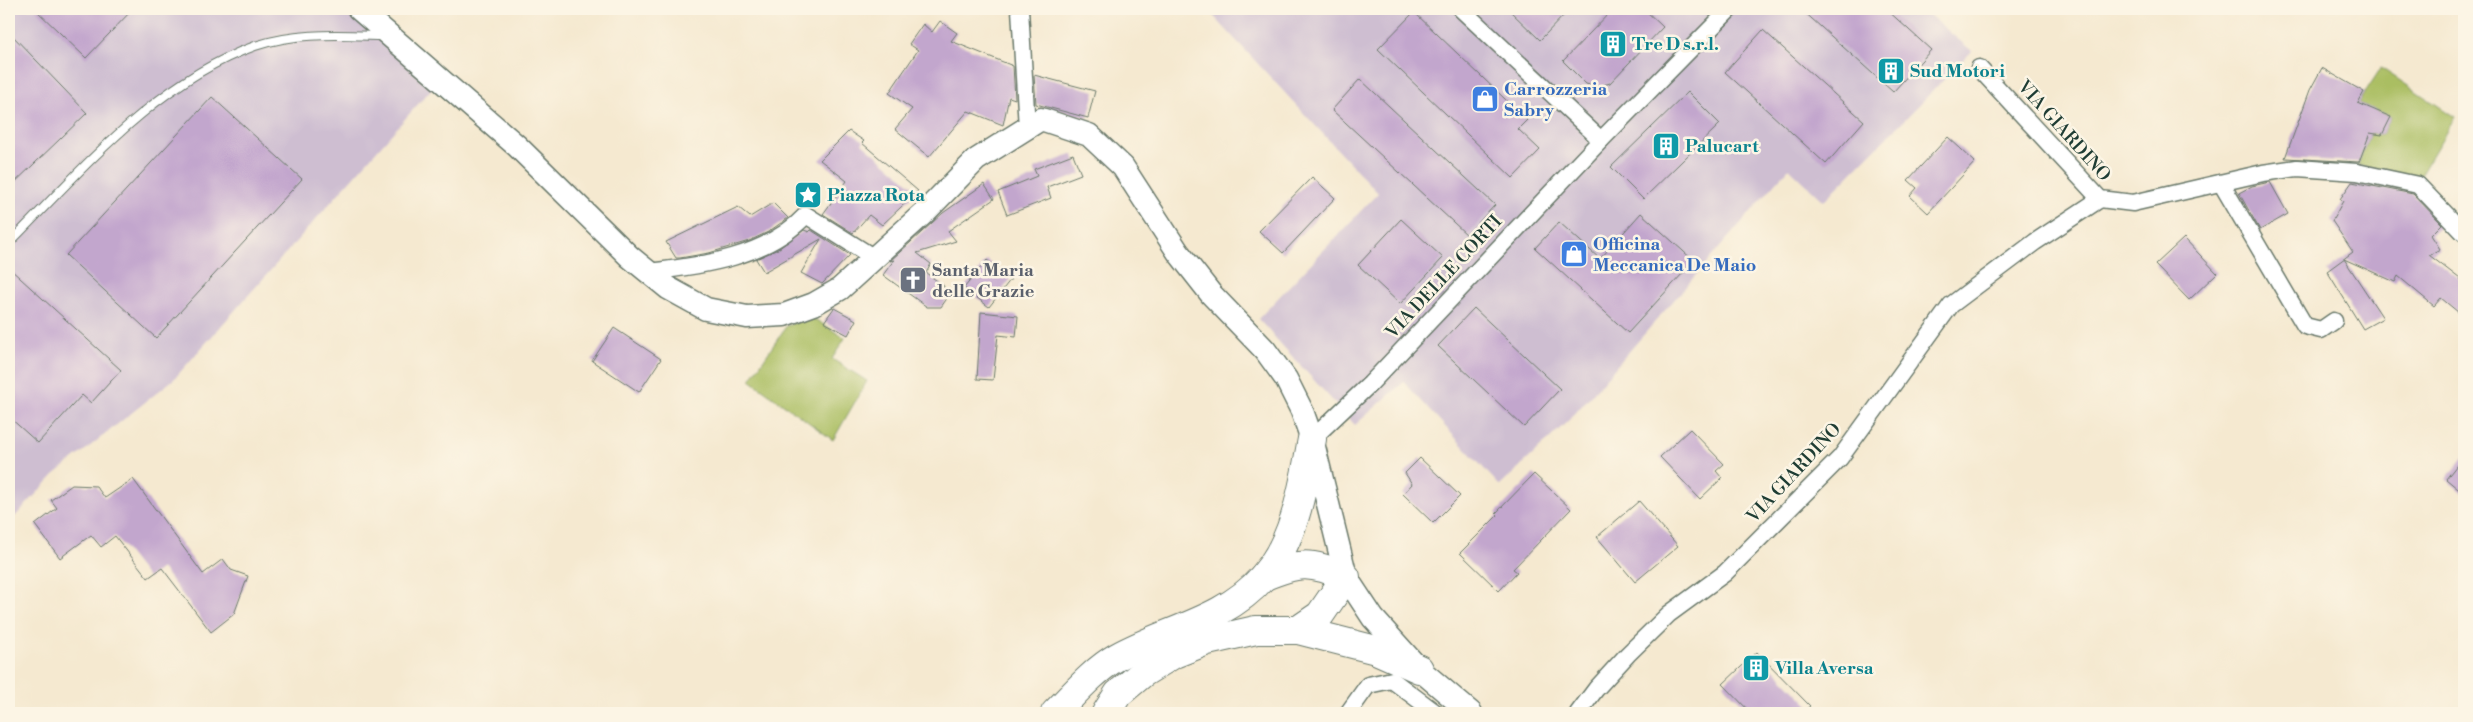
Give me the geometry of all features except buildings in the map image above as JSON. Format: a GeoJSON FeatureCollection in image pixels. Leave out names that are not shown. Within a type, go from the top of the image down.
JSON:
{"type":"FeatureCollection","features":[{"type":"Feature","properties":{"kind":"highway"},"geometry":{"type":"LineString","coordinates":[[1055,713],[1091,677],[1115,658],[1144,643],[1184,629],[1216,613],[1239,598],[1263,577],[1284,544],[1299,505],[1312,439]]}},
{"type":"Feature","properties":{"kind":"highway"},"geometry":{"type":"LineString","coordinates":[[1263,577],[1284,568],[1306,563],[1346,577],[1320,615],[1298,630]]}},
{"type":"Feature","properties":{"kind":"highway"},"geometry":{"type":"LineString","coordinates":[[1106,713],[1118,694],[1143,673],[1174,654],[1207,641],[1256,630],[1298,630],[1376,650],[1419,670]]}},
{"type":"Feature","properties":{"kind":"street"},"geometry":{"type":"LineString","coordinates":[[359,9],[517,146],[630,257],[668,288],[706,309],[747,317],[784,315],[814,304],[840,289],[876,258],[976,160],[1041,119],[1089,135],[1123,167],[1178,252],[1211,294],[1265,350],[1286,378],[1302,410],[1312,439],[1346,577],[1373,618],[1419,670],[1471,713]]}},
{"type":"Feature","properties":{"kind":"street"},"geometry":{"type":"LineString","coordinates":[[1020,9],[1027,128]]}},
{"type":"Feature","properties":{"kind":"street"},"geometry":{"type":"LineString","coordinates":[[1461,9],[1601,140]]}},
{"type":"Feature","properties":{"kind":"street","name":"VIA DELLE CORTI"},"geometry":{"type":"LineString","coordinates":[[1312,439],[1370,384],[1601,140],[1730,9]]}},
{"type":"Feature","properties":{"kind":"street","name":"VIA GIARDINO"},"geometry":{"type":"LineString","coordinates":[[1979,68],[2100,199],[2133,203],[2263,173],[2297,168],[2357,172],[2418,185],[2464,233]]}},
{"type":"Feature","properties":{"kind":"street"},"geometry":{"type":"LineString","coordinates":[[2221,183],[2305,326],[2322,330],[2334,321]]}},
{"type":"Feature","properties":{"kind":"street","name":"VIA GIARDINO"},"geometry":{"type":"LineString","coordinates":[[1578,713],[1596,689],[1628,654],[1669,614],[1725,573],[1840,458],[1951,305],[2035,242],[2100,199]]}},
{"type":"Feature","properties":{"kind":"street"},"geometry":{"type":"LineString","coordinates":[[648,272],[687,268],[744,253],[773,242],[794,228],[806,215],[876,258]]}},
{"type":"Feature","properties":{"kind":"street"},"geometry":{"type":"LineString","coordinates":[[1348,713],[1368,685],[1392,680],[1436,713]]}},
{"type":"Feature","properties":{"kind":"lane"},"geometry":{"type":"LineString","coordinates":[[9,243],[150,105],[203,70],[256,46],[315,35],[392,36]]}},
{"type":"Feature","properties":{"kind":"shaded area"},"geometry":{"type":"Polygon","coordinates":[[[9,9],[342,9],[435,85],[174,379],[54,475],[9,523],[9,9]]]}},
{"type":"Feature","properties":{"kind":"shaded area"},"geometry":{"type":"Polygon","coordinates":[[[1207,9],[1922,9],[1972,51],[1824,201],[1789,168],[1572,417],[1500,486],[1404,382],[1355,425],[1258,319],[1378,193],[1207,9]]]}},
{"type":"Feature","properties":{"kind":"green space"},"geometry":{"type":"Polygon","coordinates":[[[2381,68],[2455,117],[2418,179],[2358,165],[2370,133],[2382,135],[2391,117],[2358,103],[2381,68]]]}},
{"type":"Feature","properties":{"kind":"green space"},"geometry":{"type":"Polygon","coordinates":[[[813,318],[845,338],[832,359],[867,381],[833,440],[750,380],[787,325],[813,318]]]}},
{"type":"Feature","properties":{"kind":"place","name":"Tre D s.r.l."},"geometry":{"type":"Point","coordinates":[1613,44]}},
{"type":"Feature","properties":{"kind":"place","name":"Sud Motori"},"geometry":{"type":"Point","coordinates":[1891,71]}},
{"type":"Feature","properties":{"kind":"place","name":"Carrozzeria Sabry"},"geometry":{"type":"Point","coordinates":[1485,99]}},
{"type":"Feature","properties":{"kind":"place","name":"Palucart"},"geometry":{"type":"Point","coordinates":[1666,146]}},
{"type":"Feature","properties":{"kind":"place","name":"Piazza Rota"},"geometry":{"type":"Point","coordinates":[808,195]}},
{"type":"Feature","properties":{"kind":"place","name":"Officina Meccanica De Maio"},"geometry":{"type":"Point","coordinates":[1574,254]}},
{"type":"Feature","properties":{"kind":"place","name":"Santa Maria delle Grazie"},"geometry":{"type":"Point","coordinates":[913,280]}},
{"type":"Feature","properties":{"kind":"place","name":"Villa Aversa"},"geometry":{"type":"Point","coordinates":[1756,668]}}]}
